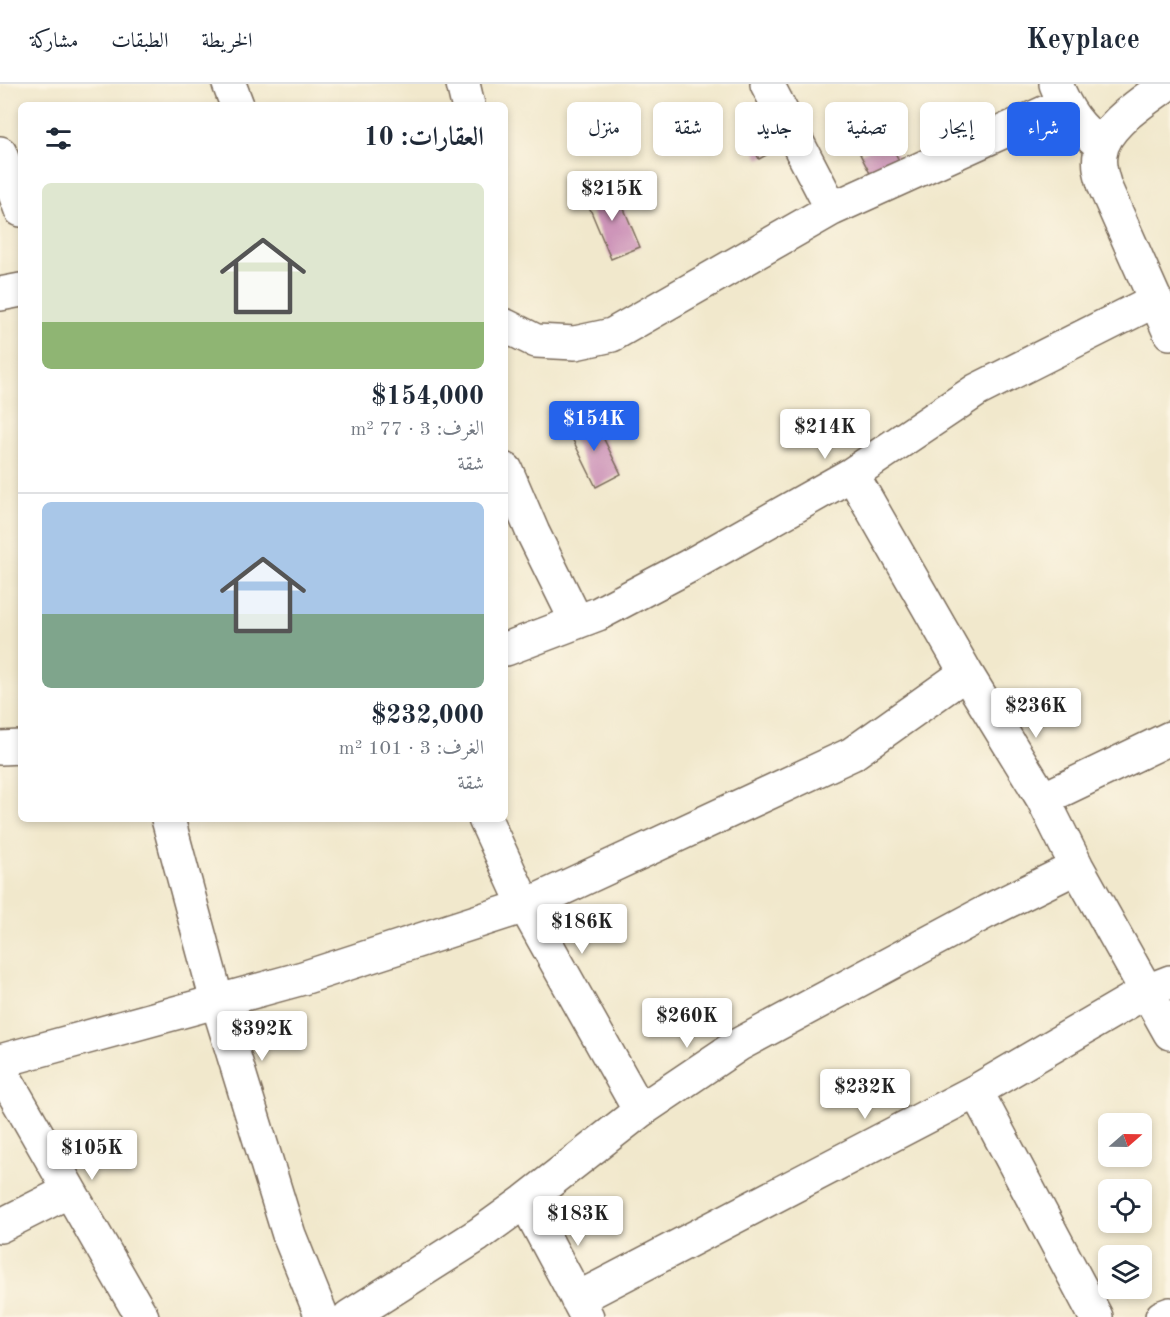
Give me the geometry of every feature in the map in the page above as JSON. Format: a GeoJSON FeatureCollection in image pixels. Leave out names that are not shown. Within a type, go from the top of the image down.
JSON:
{"type":"FeatureCollection","features":[{"type":"Feature","properties":{"kind":"street"},"geometry":{"type":"LineString","coordinates":[[229,84],[236,102]]}},
{"type":"Feature","properties":{"kind":"street"},"geometry":{"type":"LineString","coordinates":[[463,84],[467,102]]}},
{"type":"Feature","properties":{"kind":"street"},"geometry":{"type":"LineString","coordinates":[[767,84],[832,209]]}},
{"type":"Feature","properties":{"kind":"street"},"geometry":{"type":"LineString","coordinates":[[1167,84],[1116,124],[1102,146],[1100,171],[1170,333]]}},
{"type":"Feature","properties":{"kind":"street"},"geometry":{"type":"LineString","coordinates":[[508,327],[536,340],[575,343],[612,334],[832,209],[1060,94],[1081,128],[1102,146]]}},
{"type":"Feature","properties":{"kind":"street"},"geometry":{"type":"LineString","coordinates":[[0,153],[18,202]]}},
{"type":"Feature","properties":{"kind":"street"},"geometry":{"type":"LineString","coordinates":[[0,294],[18,291]]}},
{"type":"Feature","properties":{"kind":"street"},"geometry":{"type":"LineString","coordinates":[[508,648],[598,614],[689,566],[852,474],[976,390],[1156,300]]}},
{"type":"Feature","properties":{"kind":"street"},"geometry":{"type":"LineString","coordinates":[[852,474],[966,673],[1043,799],[1077,867],[1158,986],[1170,1033]]}},
{"type":"Feature","properties":{"kind":"street"},"geometry":{"type":"LineString","coordinates":[[508,476],[533,533],[577,622]]}},
{"type":"Feature","properties":{"kind":"street"},"geometry":{"type":"LineString","coordinates":[[0,1060],[303,978],[525,906],[852,754],[966,673]]}},
{"type":"Feature","properties":{"kind":"street"},"geometry":{"type":"LineString","coordinates":[[1043,799],[1170,738]]}},
{"type":"Feature","properties":{"kind":"street"},"geometry":{"type":"LineString","coordinates":[[0,748],[18,747]]}},
{"type":"Feature","properties":{"kind":"street"},"geometry":{"type":"LineString","coordinates":[[169,822],[217,1001],[289,1235],[322,1317]]}},
{"type":"Feature","properties":{"kind":"street"},"geometry":{"type":"LineString","coordinates":[[486,822],[525,906],[640,1112]]}},
{"type":"Feature","properties":{"kind":"street"},"geometry":{"type":"LineString","coordinates":[[349,1317],[478,1235],[640,1112],[738,1045],[986,912],[1077,867]]}},
{"type":"Feature","properties":{"kind":"street"},"geometry":{"type":"LineString","coordinates":[[525,1201],[582,1308],[976,1091],[1158,986]]}},
{"type":"Feature","properties":{"kind":"street"},"geometry":{"type":"LineString","coordinates":[[0,1069],[142,1317]]}},
{"type":"Feature","properties":{"kind":"street"},"geometry":{"type":"LineString","coordinates":[[976,1091],[1096,1317]]}},
{"type":"Feature","properties":{"kind":"street"},"geometry":{"type":"LineString","coordinates":[[0,1226],[69,1191]]}},
{"type":"Feature","properties":{"kind":"street"},"geometry":{"type":"LineString","coordinates":[[1162,1317],[1170,1314]]}},
{"type":"Feature","properties":{"kind":"building"},"geometry":{"type":"Polygon","coordinates":[[[861,156],[897,156],[902,167],[874,181],[861,156]]]}},
{"type":"Feature","properties":{"kind":"building"},"geometry":{"type":"Polygon","coordinates":[[[614,185],[640,247],[611,259],[585,197],[614,185]]]}},
{"type":"Feature","properties":{"kind":"building"},"geometry":{"type":"Polygon","coordinates":[[[593,417],[621,474],[596,487],[568,430],[593,417]]]}}]}
